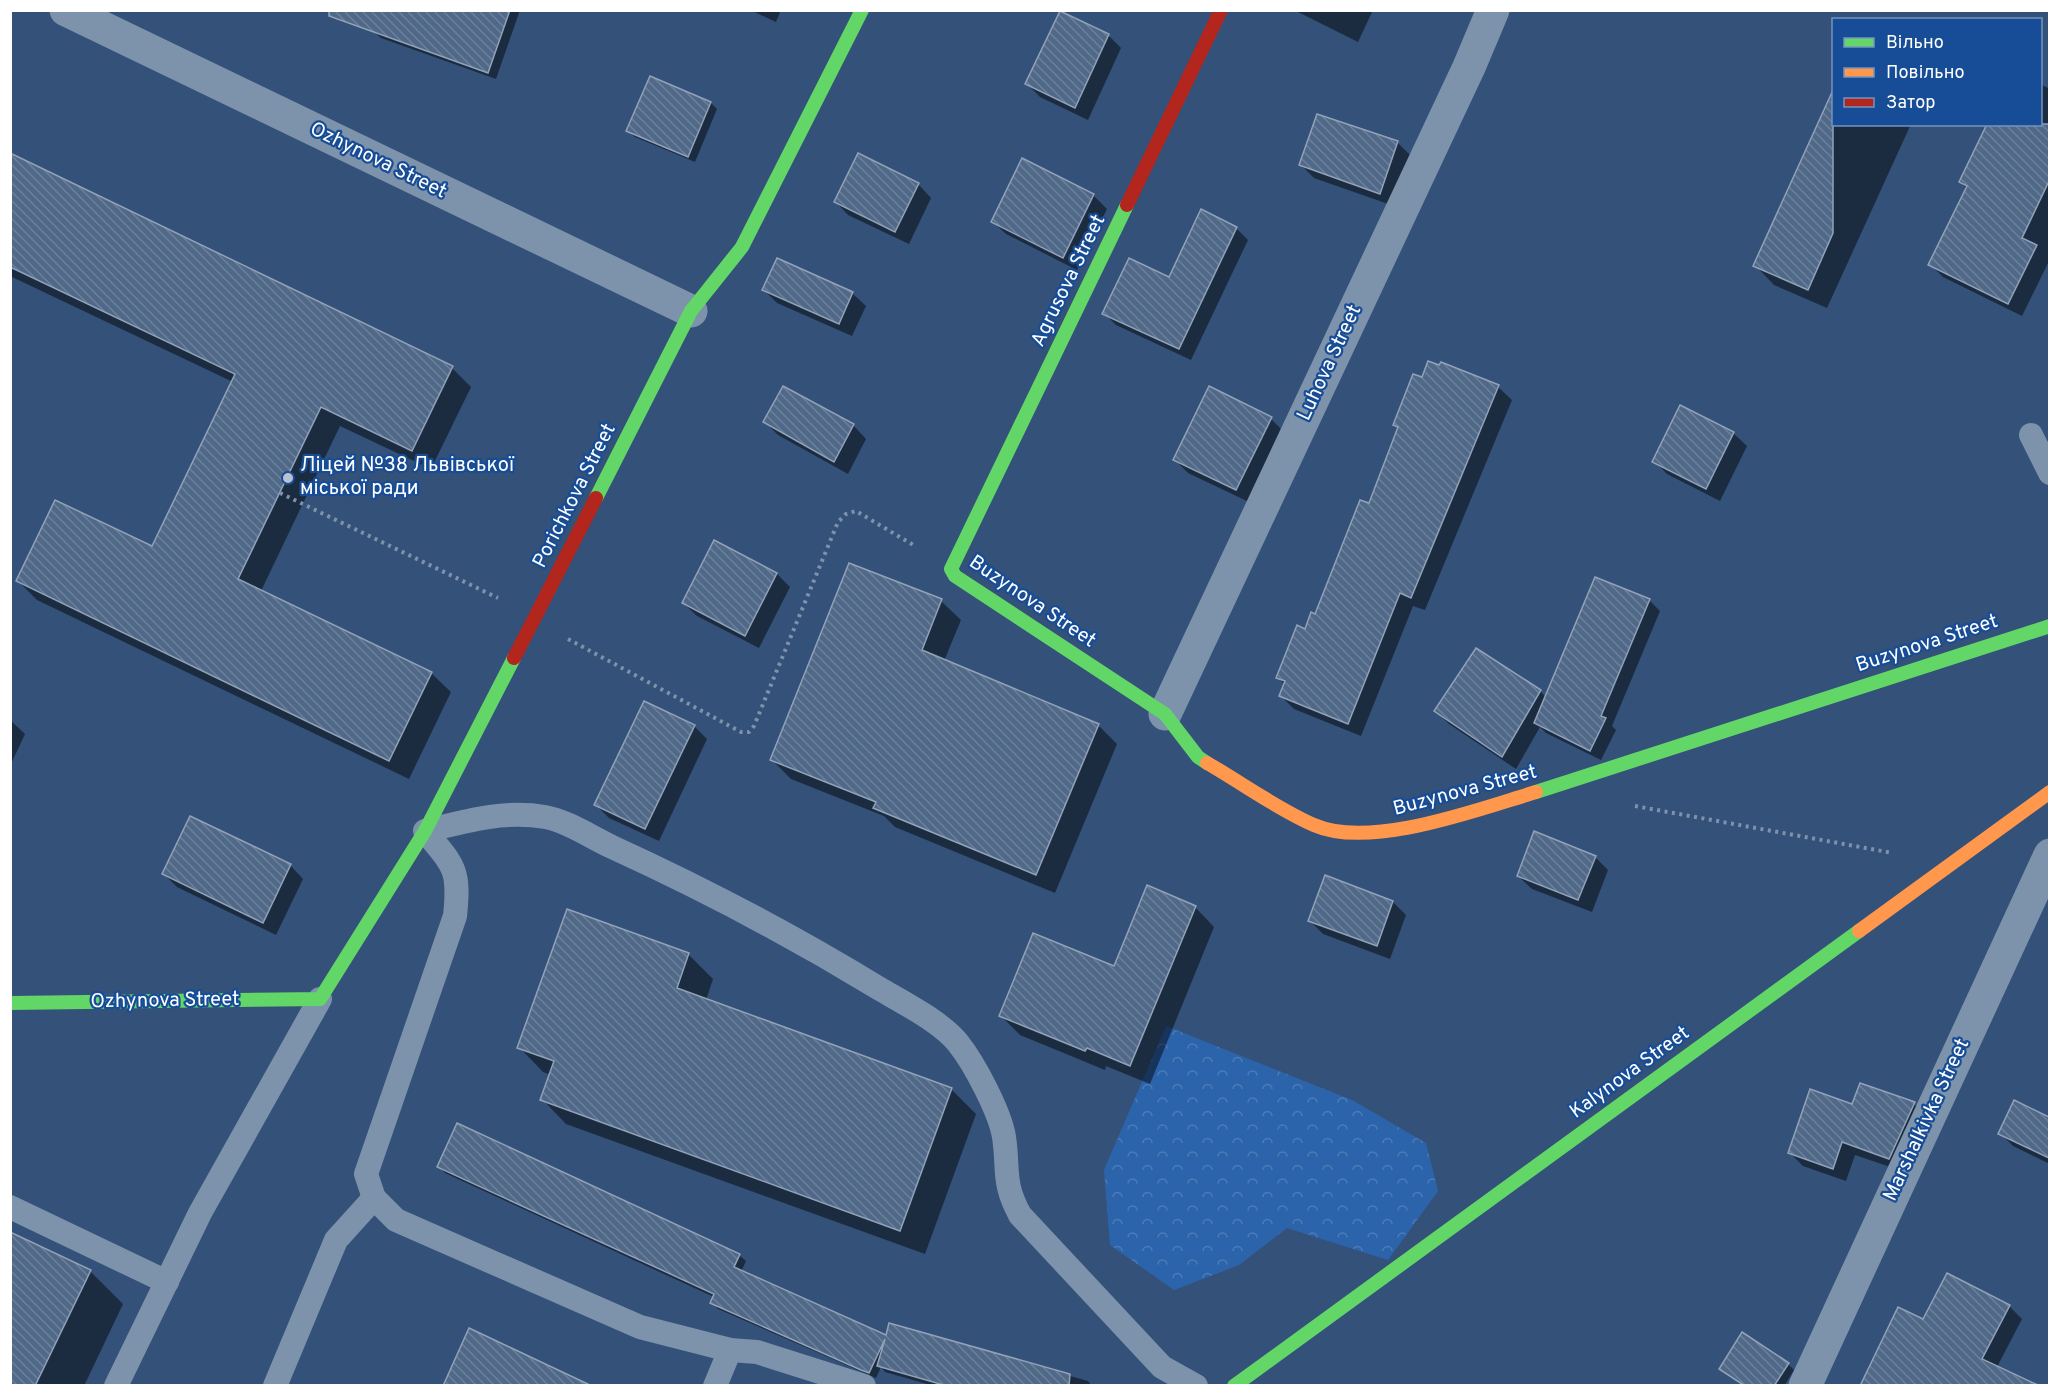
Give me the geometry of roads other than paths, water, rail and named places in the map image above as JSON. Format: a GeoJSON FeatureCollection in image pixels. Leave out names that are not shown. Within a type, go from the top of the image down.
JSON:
{"type":"FeatureCollection","features":[{"type":"Feature","properties":{"kind":"street","name":"Ozhynova Street"},"geometry":{"type":"LineString","coordinates":[[66,10],[691,311]]}},
{"type":"Feature","properties":{"kind":"street","name":"Porichkova Street"},"geometry":{"type":"LineString","coordinates":[[320,999],[425,831],[691,311],[742,247],[862,10]]}},
{"type":"Feature","properties":{"kind":"street","name":"Agrusova Street"},"geometry":{"type":"LineString","coordinates":[[951,569],[1221,10]]}},
{"type":"Feature","properties":{"kind":"street","name":"Luhova Street"},"geometry":{"type":"LineString","coordinates":[[1165,714],[1493,10]]}},
{"type":"Feature","properties":{"kind":"street","name":"Buzynova Street"},"geometry":{"type":"LineString","coordinates":[[951,569],[955,576],[1165,714],[1198,757],[1315,826],[1349,832],[1385,832],[1448,818],[1546,789],[2049,626]]}},
{"type":"Feature","properties":{"kind":"street","name":"Kalynova Street"},"geometry":{"type":"LineString","coordinates":[[1234,1386],[2049,792]]}},
{"type":"Feature","properties":{"kind":"street","name":"Marshalkivka Street"},"geometry":{"type":"LineString","coordinates":[[1805,1386],[2049,855]]}},
{"type":"Feature","properties":{"kind":"street","name":"Ozhynova Street"},"geometry":{"type":"LineString","coordinates":[[10,1003],[320,999]]}},
{"type":"Feature","properties":{"kind":"lane"},"geometry":{"type":"LineString","coordinates":[[2031,435],[2049,474]]}},
{"type":"Feature","properties":{"kind":"lane"},"geometry":{"type":"LineString","coordinates":[[864,1386],[757,1352],[730,1350],[640,1327],[396,1220],[374,1198],[366,1174],[455,916],[458,890],[452,864],[425,831],[487,816],[517,814],[549,818],[705,889],[832,959],[921,1014],[957,1042],[992,1101],[1004,1136],[1005,1171],[1009,1194],[1020,1215],[1162,1366],[1196,1386]]}},
{"type":"Feature","properties":{"kind":"lane"},"geometry":{"type":"LineString","coordinates":[[116,1386],[200,1214],[320,999]]}},
{"type":"Feature","properties":{"kind":"lane"},"geometry":{"type":"LineString","coordinates":[[275,1386],[336,1240],[374,1198]]}},
{"type":"Feature","properties":{"kind":"lane"},"geometry":{"type":"LineString","coordinates":[[10,1207],[167,1282]]}},
{"type":"Feature","properties":{"kind":"lane"},"geometry":{"type":"LineString","coordinates":[[715,1386],[730,1350]]}},
{"type":"Feature","properties":{"kind":"place","name":"Ліцей №38 Львівської міської ради"},"geometry":{"type":"Point","coordinates":[288,478]}}]}
